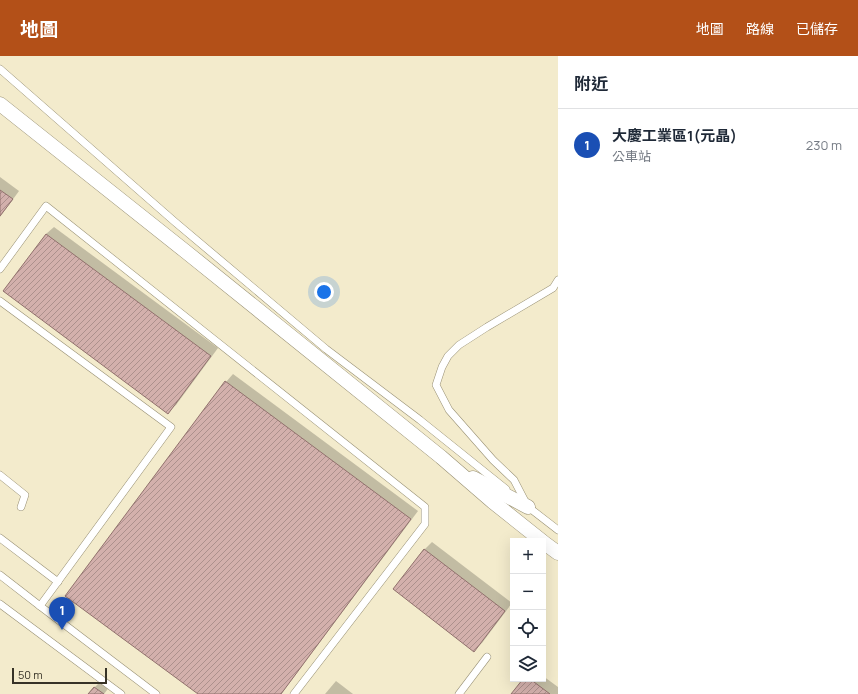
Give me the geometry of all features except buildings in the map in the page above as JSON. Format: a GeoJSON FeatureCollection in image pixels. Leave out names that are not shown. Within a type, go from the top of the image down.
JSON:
{"type":"FeatureCollection","features":[{"type":"Feature","properties":{"kind":"street"},"geometry":{"type":"LineString","coordinates":[[0,104],[441,457],[493,502],[538,538]]}},
{"type":"Feature","properties":{"kind":"street"},"geometry":{"type":"LineString","coordinates":[[441,457],[470,476],[528,507]]}},
{"type":"Feature","properties":{"kind":"street"},"geometry":{"type":"LineString","coordinates":[[546,544],[558,553]]}},
{"type":"Feature","properties":{"kind":"lane"},"geometry":{"type":"LineString","coordinates":[[0,69],[175,222],[326,349],[420,420],[558,530]]}},
{"type":"Feature","properties":{"kind":"lane"},"geometry":{"type":"LineString","coordinates":[[0,269],[46,206],[425,507],[425,524],[294,694]]}},
{"type":"Feature","properties":{"kind":"lane"},"geometry":{"type":"LineString","coordinates":[[528,507],[514,480],[493,460],[449,410],[436,385],[442,367],[448,356],[459,344],[553,288],[558,280]]}},
{"type":"Feature","properties":{"kind":"lane"},"geometry":{"type":"LineString","coordinates":[[0,301],[171,427],[40,606]]}},
{"type":"Feature","properties":{"kind":"lane"},"geometry":{"type":"LineString","coordinates":[[0,475],[25,495],[21,507]]}},
{"type":"Feature","properties":{"kind":"lane"},"geometry":{"type":"LineString","coordinates":[[0,538],[58,582]]}},
{"type":"Feature","properties":{"kind":"lane"},"geometry":{"type":"LineString","coordinates":[[0,575],[156,694]]}},
{"type":"Feature","properties":{"kind":"lane"},"geometry":{"type":"LineString","coordinates":[[0,604],[121,694]]}},
{"type":"Feature","properties":{"kind":"lane"},"geometry":{"type":"LineString","coordinates":[[462,693],[487,657]]}},
{"type":"Feature","properties":{"kind":"place","name":"大慶工業區1(元晶)"},"geometry":{"type":"Point","coordinates":[62,630]}}]}
